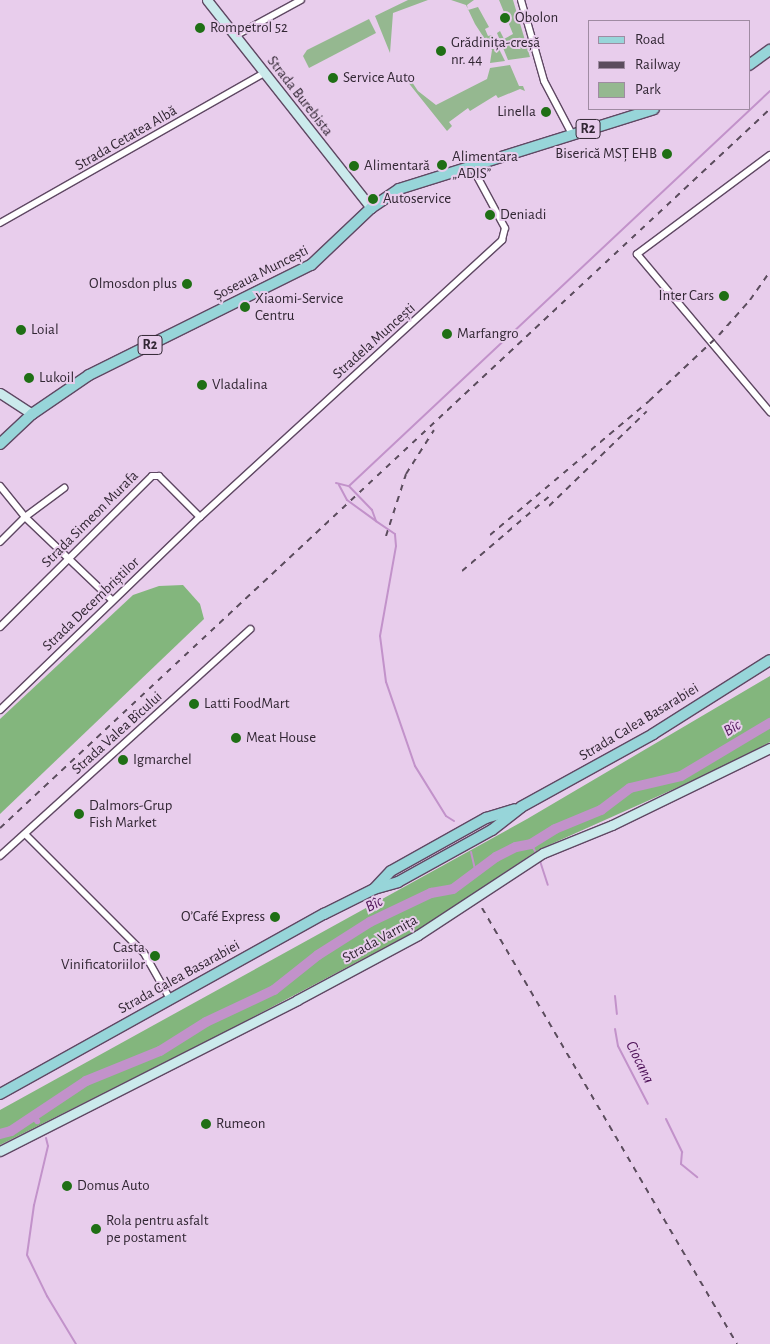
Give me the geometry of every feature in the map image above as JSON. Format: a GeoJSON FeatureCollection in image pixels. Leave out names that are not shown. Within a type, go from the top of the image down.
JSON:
{"type":"FeatureCollection","features":[{"type":"Feature","properties":{"kind":"main road"},"geometry":{"type":"LineString","coordinates":[[750,64],[770,50]]}},
{"type":"Feature","properties":{"kind":"main road","name":"Șoseaua Muncești"},"geometry":{"type":"LineString","coordinates":[[0,444],[32,414],[89,375],[303,270],[326,254],[371,208],[399,189],[651,110]]}},
{"type":"Feature","properties":{"kind":"main road","name":"Strada Calea Basarabiei"},"geometry":{"type":"LineString","coordinates":[[0,1094],[170,999],[374,889],[418,870],[492,830],[521,807],[653,734],[770,660]]}},
{"type":"Feature","properties":{"kind":"main road","name":"Strada Calea Basarabiei"},"geometry":{"type":"LineString","coordinates":[[374,889],[390,871],[486,818],[521,807]]}},
{"type":"Feature","properties":{"kind":"main road"},"geometry":{"type":"LineString","coordinates":[[486,818],[492,830]]}},
{"type":"Feature","properties":{"kind":"main road"},"geometry":{"type":"LineString","coordinates":[[413,859],[412,865],[418,870]]}},
{"type":"Feature","properties":{"kind":"street","name":"Strada Burebista"},"geometry":{"type":"LineString","coordinates":[[207,0],[371,208]]}},
{"type":"Feature","properties":{"kind":"street"},"geometry":{"type":"LineString","coordinates":[[235,36],[301,0]]}},
{"type":"Feature","properties":{"kind":"street"},"geometry":{"type":"LineString","coordinates":[[521,0],[544,81],[572,134]]}},
{"type":"Feature","properties":{"kind":"street","name":"Strada Cetatea Albă"},"geometry":{"type":"LineString","coordinates":[[0,223],[264,73]]}},
{"type":"Feature","properties":{"kind":"street"},"geometry":{"type":"LineString","coordinates":[[770,156],[637,254],[770,412]]}},
{"type":"Feature","properties":{"kind":"street","name":"Stradela Muncești"},"geometry":{"type":"LineString","coordinates":[[200,517],[502,240],[505,228],[471,165]]}},
{"type":"Feature","properties":{"kind":"street"},"geometry":{"type":"LineString","coordinates":[[0,393],[32,414]]}},
{"type":"Feature","properties":{"kind":"street","name":"Strada Simeon Murafa"},"geometry":{"type":"LineString","coordinates":[[0,626],[152,476],[159,476],[200,517]]}},
{"type":"Feature","properties":{"kind":"street"},"geometry":{"type":"LineString","coordinates":[[0,486],[25,517],[112,600]]}},
{"type":"Feature","properties":{"kind":"street"},"geometry":{"type":"LineString","coordinates":[[0,542],[25,517],[64,488]]}},
{"type":"Feature","properties":{"kind":"street","name":"Strada Decembriștilor"},"geometry":{"type":"LineString","coordinates":[[0,710],[200,517]]}},
{"type":"Feature","properties":{"kind":"street","name":"Strada Valea Bîcului"},"geometry":{"type":"LineString","coordinates":[[0,856],[250,629]]}},
{"type":"Feature","properties":{"kind":"street","name":"Strada Varnița"},"geometry":{"type":"LineString","coordinates":[[0,1151],[411,939],[543,853],[612,824],[770,748]]}},
{"type":"Feature","properties":{"kind":"street"},"geometry":{"type":"LineString","coordinates":[[25,834],[144,953],[170,999]]}},
{"type":"Feature","properties":{"kind":"green space"},"geometry":{"type":"Polygon","coordinates":[[[408,0],[428,0],[393,13],[390,53],[375,16],[408,0]]]}},
{"type":"Feature","properties":{"kind":"green space"},"geometry":{"type":"Polygon","coordinates":[[[451,0],[474,0],[467,5],[468,9],[466,5],[451,0]]]}},
{"type":"Feature","properties":{"kind":"green space"},"geometry":{"type":"Polygon","coordinates":[[[499,0],[513,0],[530,57],[508,60],[497,33],[500,31],[504,39],[513,34],[499,0]]]}},
{"type":"Feature","properties":{"kind":"green space"},"geometry":{"type":"Polygon","coordinates":[[[478,7],[489,27],[485,29],[488,36],[492,35],[505,61],[490,63],[492,50],[468,10],[478,7]]]}},
{"type":"Feature","properties":{"kind":"green space"},"geometry":{"type":"Polygon","coordinates":[[[369,19],[376,33],[309,68],[303,56],[307,50],[369,19]]]}},
{"type":"Feature","properties":{"kind":"green space"},"geometry":{"type":"Polygon","coordinates":[[[510,65],[519,86],[523,86],[525,91],[520,89],[498,98],[496,95],[470,111],[468,108],[449,122],[452,126],[447,131],[407,81],[410,79],[418,91],[436,105],[487,79],[490,68],[510,65]]]}},
{"type":"Feature","properties":{"kind":"green space"},"geometry":{"type":"Polygon","coordinates":[[[183,585],[200,604],[204,619],[0,814],[0,719],[133,595],[159,586],[183,585]]]}},
{"type":"Feature","properties":{"kind":"green space"},"geometry":{"type":"Polygon","coordinates":[[[770,676],[770,742],[721,768],[538,850],[425,926],[221,1034],[0,1145],[0,1110],[527,819],[770,676]]]}},
{"type":"Feature","properties":{"kind":"waterway"},"geometry":{"type":"LineString","coordinates":[[750,110],[770,91]]}},
{"type":"Feature","properties":{"kind":"waterway"},"geometry":{"type":"LineString","coordinates":[[454,821],[446,816],[415,766],[386,682],[380,636],[396,546],[395,534],[376,521],[372,510],[349,486],[750,110]]}},
{"type":"Feature","properties":{"kind":"waterway"},"geometry":{"type":"LineString","coordinates":[[336,483],[348,486]]}},
{"type":"Feature","properties":{"kind":"waterway"},"geometry":{"type":"LineString","coordinates":[[339,485],[347,500],[376,521]]}},
{"type":"Feature","properties":{"kind":"waterway","name":"Bîc"},"geometry":{"type":"LineString","coordinates":[[0,1134],[11,1131],[86,1081],[160,1051],[206,1022],[274,990],[318,955],[370,922],[431,893],[453,889],[496,857],[516,847],[531,844],[555,829],[601,810],[630,788],[681,776],[770,723]]}},
{"type":"Feature","properties":{"kind":"waterway","name":"Ciocana"},"geometry":{"type":"LineString","coordinates":[[531,844],[535,851]]}},
{"type":"Feature","properties":{"kind":"waterway"},"geometry":{"type":"LineString","coordinates":[[471,852],[475,870]]}},
{"type":"Feature","properties":{"kind":"waterway","name":"Ciocana"},"geometry":{"type":"LineString","coordinates":[[540,861],[548,885]]}},
{"type":"Feature","properties":{"kind":"waterway","name":"Ciocana"},"geometry":{"type":"LineString","coordinates":[[615,996],[617,1014]]}},
{"type":"Feature","properties":{"kind":"waterway","name":"Ciocana"},"geometry":{"type":"LineString","coordinates":[[615,1029],[618,1046],[648,1104]]}},
{"type":"Feature","properties":{"kind":"waterway","name":"Bîc"},"geometry":{"type":"LineString","coordinates":[[34,1115],[37,1121]]}},
{"type":"Feature","properties":{"kind":"waterway","name":"Ciocana"},"geometry":{"type":"LineString","coordinates":[[666,1119],[682,1152],[681,1164],[697,1177]]}},
{"type":"Feature","properties":{"kind":"waterway"},"geometry":{"type":"LineString","coordinates":[[46,1138],[48,1146],[34,1205],[27,1255],[47,1296],[76,1344]]}},
{"type":"Feature","properties":{"kind":"railway"},"geometry":{"type":"LineString","coordinates":[[0,828],[770,109]]}},
{"type":"Feature","properties":{"kind":"railway"},"geometry":{"type":"LineString","coordinates":[[490,535],[649,401],[719,335],[750,300],[770,271]]}},
{"type":"Feature","properties":{"kind":"railway"},"geometry":{"type":"LineString","coordinates":[[549,506],[647,411]]}},
{"type":"Feature","properties":{"kind":"railway"},"geometry":{"type":"LineString","coordinates":[[386,536],[406,474],[434,430]]}},
{"type":"Feature","properties":{"kind":"railway"},"geometry":{"type":"LineString","coordinates":[[462,571],[553,493]]}},
{"type":"Feature","properties":{"kind":"railway"},"geometry":{"type":"LineString","coordinates":[[482,908],[737,1344]]}},
{"type":"Feature","properties":{"kind":"place","name":"Obolon"},"geometry":{"type":"Point","coordinates":[505,18]}},
{"type":"Feature","properties":{"kind":"place","name":"Rompetrol 52"},"geometry":{"type":"Point","coordinates":[200,28]}},
{"type":"Feature","properties":{"kind":"place","name":"Grădinița-creșă nr. 44"},"geometry":{"type":"Point","coordinates":[441,51]}},
{"type":"Feature","properties":{"kind":"place","name":"Service Auto"},"geometry":{"type":"Point","coordinates":[333,78]}},
{"type":"Feature","properties":{"kind":"place","name":"Linella"},"geometry":{"type":"Point","coordinates":[546,112]}},
{"type":"Feature","properties":{"kind":"place","name":"Biserică MSȚ EHB"},"geometry":{"type":"Point","coordinates":[667,154]}},
{"type":"Feature","properties":{"kind":"place","name":"Alimentara „ADIS”"},"geometry":{"type":"Point","coordinates":[442,165]}},
{"type":"Feature","properties":{"kind":"place","name":"Alimentară"},"geometry":{"type":"Point","coordinates":[354,166]}},
{"type":"Feature","properties":{"kind":"place","name":"Autoservice"},"geometry":{"type":"Point","coordinates":[373,199]}},
{"type":"Feature","properties":{"kind":"place","name":"Deniadi"},"geometry":{"type":"Point","coordinates":[490,215]}},
{"type":"Feature","properties":{"kind":"place","name":"Olmosdon plus"},"geometry":{"type":"Point","coordinates":[187,284]}},
{"type":"Feature","properties":{"kind":"place","name":"Inter Cars"},"geometry":{"type":"Point","coordinates":[724,296]}},
{"type":"Feature","properties":{"kind":"place","name":"Xiaomi-Service Centru"},"geometry":{"type":"Point","coordinates":[245,307]}},
{"type":"Feature","properties":{"kind":"place","name":"Loial"},"geometry":{"type":"Point","coordinates":[21,330]}},
{"type":"Feature","properties":{"kind":"place","name":"Marfangro"},"geometry":{"type":"Point","coordinates":[447,334]}},
{"type":"Feature","properties":{"kind":"place","name":"Lukoil"},"geometry":{"type":"Point","coordinates":[29,378]}},
{"type":"Feature","properties":{"kind":"place","name":"Vladalina"},"geometry":{"type":"Point","coordinates":[202,385]}},
{"type":"Feature","properties":{"kind":"place","name":"Latti FoodMart"},"geometry":{"type":"Point","coordinates":[194,704]}},
{"type":"Feature","properties":{"kind":"place","name":"Meat House"},"geometry":{"type":"Point","coordinates":[236,738]}},
{"type":"Feature","properties":{"kind":"place","name":"Igmarchel"},"geometry":{"type":"Point","coordinates":[123,760]}},
{"type":"Feature","properties":{"kind":"place","name":"Dalmors-Grup Fish Market"},"geometry":{"type":"Point","coordinates":[79,814]}},
{"type":"Feature","properties":{"kind":"place","name":"O’Café Express"},"geometry":{"type":"Point","coordinates":[275,917]}},
{"type":"Feature","properties":{"kind":"place","name":"Casta Vinificatoriilor"},"geometry":{"type":"Point","coordinates":[155,956]}},
{"type":"Feature","properties":{"kind":"place","name":"Rumeon"},"geometry":{"type":"Point","coordinates":[206,1124]}},
{"type":"Feature","properties":{"kind":"place","name":"Domus Auto"},"geometry":{"type":"Point","coordinates":[67,1186]}},
{"type":"Feature","properties":{"kind":"place","name":"Rola pentru asfalt pe postament"},"geometry":{"type":"Point","coordinates":[96,1229]}}]}
